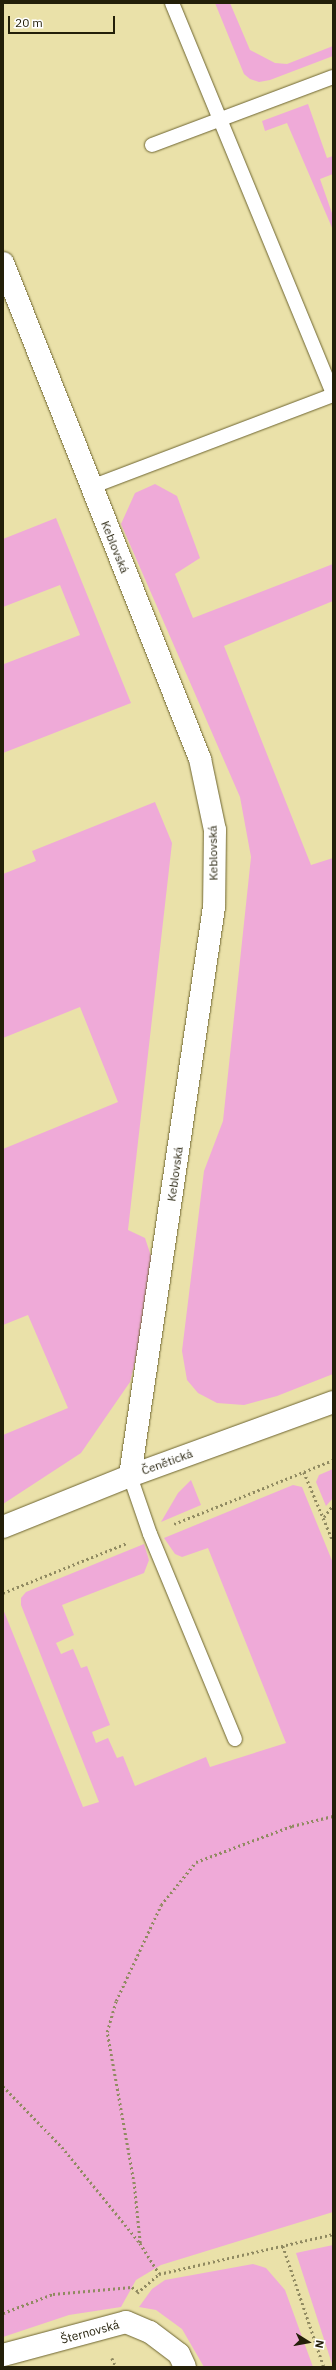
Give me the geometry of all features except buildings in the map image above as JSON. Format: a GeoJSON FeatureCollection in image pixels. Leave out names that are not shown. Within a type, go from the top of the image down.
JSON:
{"type":"FeatureCollection","features":[{"type":"Feature","properties":{"kind":"street","name":"Keblovská"},"geometry":{"type":"LineString","coordinates":[[3,263],[200,759],[215,830],[214,907],[130,1476]]}},
{"type":"Feature","properties":{"kind":"street","name":"Čenětická"},"geometry":{"type":"LineString","coordinates":[[3,1527],[130,1476],[333,1402]]}},
{"type":"Feature","properties":{"kind":"street","name":"Šternovská"},"geometry":{"type":"LineString","coordinates":[[3,2355],[126,2322],[150,2332],[180,2354],[184,2367]]}},
{"type":"Feature","properties":{"kind":"lane"},"geometry":{"type":"LineString","coordinates":[[91,487],[333,394],[218,119],[172,3]]}},
{"type":"Feature","properties":{"kind":"lane"},"geometry":{"type":"LineString","coordinates":[[152,145],[333,77]]}},
{"type":"Feature","properties":{"kind":"lane"},"geometry":{"type":"LineString","coordinates":[[130,1476],[150,1534],[235,1739]]}},
{"type":"Feature","properties":{"kind":"path"},"geometry":{"type":"LineString","coordinates":[[304,1472],[333,1541]]}},
{"type":"Feature","properties":{"kind":"path"},"geometry":{"type":"LineString","coordinates":[[323,1517],[333,1505]]}},
{"type":"Feature","properties":{"kind":"path"},"geometry":{"type":"LineString","coordinates":[[140,2243],[134,2184],[106,2032],[116,2001],[161,1906],[196,1862],[292,1826],[333,1816]]}},
{"type":"Feature","properties":{"kind":"path"},"geometry":{"type":"LineString","coordinates":[[3,2086],[62,2147],[140,2243],[159,2274]]}},
{"type":"Feature","properties":{"kind":"path"},"geometry":{"type":"LineString","coordinates":[[126,2322],[138,2291],[159,2274],[333,2234]]}},
{"type":"Feature","properties":{"kind":"path"},"geometry":{"type":"LineString","coordinates":[[282,2246],[324,2367]]}},
{"type":"Feature","properties":{"kind":"path"},"geometry":{"type":"LineString","coordinates":[[3,2313],[53,2294],[132,2287],[138,2291]]}},
{"type":"Feature","properties":{"kind":"shaded area"},"geometry":{"type":"Polygon","coordinates":[[[215,3],[230,3],[250,50],[275,63],[287,64],[333,46],[333,56],[270,80],[259,82],[250,79],[244,74],[215,3]]]}},
{"type":"Feature","properties":{"kind":"shaded area"},"geometry":{"type":"Polygon","coordinates":[[[308,104],[327,158],[333,156],[333,174],[320,179],[333,216],[333,230],[287,123],[265,131],[262,121],[308,104]]]}},
{"type":"Feature","properties":{"kind":"shaded area"},"geometry":{"type":"Polygon","coordinates":[[[155,484],[177,496],[200,558],[175,574],[193,618],[333,564],[333,601],[224,646],[311,865],[333,858],[333,1374],[277,1396],[244,1405],[217,1403],[198,1393],[187,1380],[182,1351],[204,1171],[223,1121],[251,857],[240,797],[121,524],[135,493],[155,484]]]}},
{"type":"Feature","properties":{"kind":"shaded area"},"geometry":{"type":"Polygon","coordinates":[[[56,518],[131,703],[3,753],[3,662],[4,664],[80,635],[60,585],[3,607],[3,539],[56,518]]]}},
{"type":"Feature","properties":{"kind":"shaded area"},"geometry":{"type":"Polygon","coordinates":[[[155,802],[172,843],[128,1230],[145,1238],[153,1262],[146,1317],[130,1382],[81,1453],[3,1504],[3,1435],[68,1408],[28,1315],[3,1325],[3,1149],[118,1102],[80,1007],[3,1038],[3,874],[36,861],[32,851],[155,802]]]}},
{"type":"Feature","properties":{"kind":"shaded area"},"geometry":{"type":"Polygon","coordinates":[[[333,1469],[333,1498],[326,1506],[316,1482],[319,1475],[333,1469]]]}},
{"type":"Feature","properties":{"kind":"shaded area"},"geometry":{"type":"Polygon","coordinates":[[[191,1480],[201,1505],[161,1522],[178,1493],[191,1480]]]}},
{"type":"Feature","properties":{"kind":"shaded area"},"geometry":{"type":"Polygon","coordinates":[[[293,1485],[302,1487],[333,1563],[333,2212],[161,2265],[136,2280],[121,2307],[69,2315],[3,2337],[3,1609],[83,1807],[99,1802],[21,1605],[21,1598],[26,1592],[144,1544],[149,1560],[144,1573],[62,1605],[74,1635],[56,1643],[61,1654],[73,1649],[81,1668],[87,1666],[110,1725],[92,1732],[96,1743],[108,1738],[117,1758],[123,1756],[135,1786],[206,1757],[210,1767],[286,1743],[208,1548],[182,1557],[175,1554],[164,1538],[293,1485]]]}},
{"type":"Feature","properties":{"kind":"shaded area"},"geometry":{"type":"Polygon","coordinates":[[[333,2245],[333,2367],[296,2253],[333,2245]]]}},
{"type":"Feature","properties":{"kind":"shaded area"},"geometry":{"type":"Polygon","coordinates":[[[253,2264],[266,2268],[285,2290],[313,2367],[204,2367],[182,2329],[156,2310],[139,2307],[152,2289],[165,2280],[253,2264]]]}}]}
